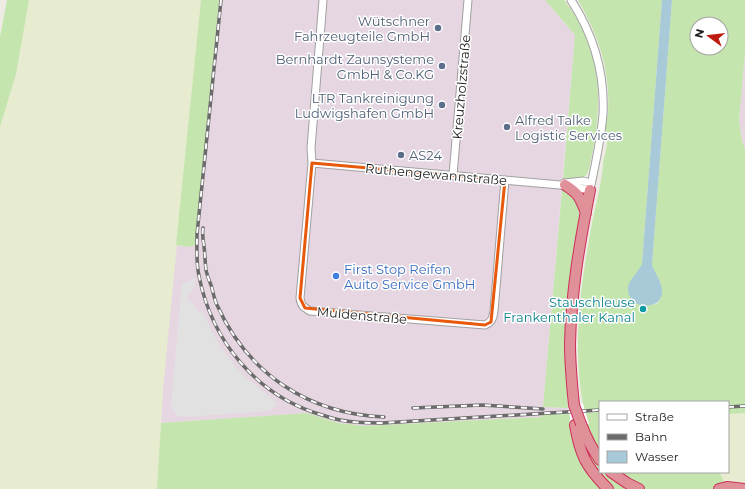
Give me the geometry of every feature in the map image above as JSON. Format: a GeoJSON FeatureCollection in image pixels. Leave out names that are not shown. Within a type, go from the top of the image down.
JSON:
{"type":"FeatureCollection","features":[{"type":"Feature","properties":{"kind":"highway"},"geometry":{"type":"LineString","coordinates":[[562,185],[578,195],[586,213]]}},
{"type":"Feature","properties":{"kind":"highway"},"geometry":{"type":"LineString","coordinates":[[591,186],[576,271],[573,298],[570,344],[571,379],[578,424],[578,441],[581,453],[593,473],[608,489]]}},
{"type":"Feature","properties":{"kind":"highway"},"geometry":{"type":"LineString","coordinates":[[578,424],[599,458]]}},
{"type":"Feature","properties":{"kind":"highway"},"geometry":{"type":"LineString","coordinates":[[612,473],[638,489]]}},
{"type":"Feature","properties":{"kind":"highway"},"geometry":{"type":"LineString","coordinates":[[719,489],[745,489]]}},
{"type":"Feature","properties":{"kind":"street","name":"Muldenstraße"},"geometry":{"type":"LineString","coordinates":[[323,0],[311,148],[312,162],[300,298],[301,304],[305,308],[310,311],[485,325],[491,322],[494,316],[505,180]]}},
{"type":"Feature","properties":{"kind":"street","name":"Kreuzholzstraße"},"geometry":{"type":"LineString","coordinates":[[454,175],[468,0]]}},
{"type":"Feature","properties":{"kind":"street"},"geometry":{"type":"LineString","coordinates":[[571,0],[591,37],[600,71],[602,86],[602,125],[591,186]]}},
{"type":"Feature","properties":{"kind":"street","name":"Ruthengewannstraße"},"geometry":{"type":"LineString","coordinates":[[312,162],[383,170],[562,185],[591,186]]}},
{"type":"Feature","properties":{"kind":"highlighted area"},"geometry":{"type":"Polygon","coordinates":[[[312,163],[505,180],[491,322],[485,325],[305,308],[300,298],[312,163]]]}},
{"type":"Feature","properties":{"kind":"shaded area"},"geometry":{"type":"Polygon","coordinates":[[[219,0],[545,0],[575,35],[543,407],[599,409],[599,412],[543,415],[542,417],[364,426],[338,423],[307,413],[161,423],[176,245],[190,247],[195,245],[219,0]]]}},
{"type":"Feature","properties":{"kind":"shaded area"},"geometry":{"type":"Polygon","coordinates":[[[745,53],[745,149],[742,141],[739,121],[745,53]]]}},
{"type":"Feature","properties":{"kind":"shaded area"},"geometry":{"type":"Polygon","coordinates":[[[194,277],[196,280],[194,282],[196,284],[194,286],[195,288],[186,296],[199,312],[202,311],[219,345],[235,366],[243,375],[277,403],[270,411],[183,417],[177,415],[173,411],[171,405],[182,282],[188,283],[194,277]]]}},
{"type":"Feature","properties":{"kind":"green space"},"geometry":{"type":"Polygon","coordinates":[[[7,0],[29,0],[16,74],[0,127],[0,37],[7,0]]]}},
{"type":"Feature","properties":{"kind":"green space"},"geometry":{"type":"Polygon","coordinates":[[[29,0],[201,0],[163,388],[157,489],[0,489],[0,127],[16,74],[29,0]]]}},
{"type":"Feature","properties":{"kind":"green space"},"geometry":{"type":"Polygon","coordinates":[[[201,0],[219,0],[195,245],[190,247],[176,245],[201,0]]]}},
{"type":"Feature","properties":{"kind":"green space"},"geometry":{"type":"Polygon","coordinates":[[[545,0],[564,0],[579,22],[594,63],[598,109],[594,143],[587,173],[584,177],[578,179],[563,180],[575,35],[545,0]]]}},
{"type":"Feature","properties":{"kind":"green space"},"geometry":{"type":"Polygon","coordinates":[[[578,0],[662,0],[642,264],[631,280],[650,305],[657,304],[661,298],[661,283],[652,265],[672,0],[745,0],[745,53],[739,121],[742,141],[745,149],[745,405],[729,405],[729,401],[599,401],[599,409],[584,409],[578,362],[579,316],[584,269],[607,145],[605,133],[608,112],[607,78],[602,54],[592,26],[578,0]]]}},
{"type":"Feature","properties":{"kind":"green space"},"geometry":{"type":"Polygon","coordinates":[[[562,190],[570,191],[580,208],[568,300],[568,408],[543,407],[562,190]]]}},
{"type":"Feature","properties":{"kind":"green space"},"geometry":{"type":"Polygon","coordinates":[[[729,408],[745,408],[745,413],[729,414],[729,408]]]}},
{"type":"Feature","properties":{"kind":"green space"},"geometry":{"type":"Polygon","coordinates":[[[599,412],[599,473],[720,473],[727,487],[745,489],[157,489],[161,423],[307,413],[338,423],[364,426],[542,417],[542,415],[599,412]]]}},
{"type":"Feature","properties":{"kind":"green space"},"geometry":{"type":"Polygon","coordinates":[[[745,413],[745,489],[727,487],[720,473],[729,473],[729,414],[745,413]]]}},
{"type":"Feature","properties":{"kind":"water"},"geometry":{"type":"Polygon","coordinates":[[[662,0],[672,0],[652,265],[660,281],[662,291],[661,298],[657,302],[645,306],[633,301],[629,295],[628,288],[630,282],[642,264],[662,0]]]}},
{"type":"Feature","properties":{"kind":"pier"},"geometry":{"type":"Polygon","coordinates":[[[583,404],[589,424],[571,425],[568,405],[583,404]]]}},
{"type":"Feature","properties":{"kind":"railway"},"geometry":{"type":"LineString","coordinates":[[221,0],[197,234],[197,261],[205,300],[226,344],[241,363],[258,380],[277,395],[322,415],[350,422],[382,423],[599,410]]}},
{"type":"Feature","properties":{"kind":"railway"},"geometry":{"type":"LineString","coordinates":[[203,228],[207,276],[217,305],[230,330],[246,351],[264,370],[284,386],[306,398],[331,408],[357,414],[384,417]]}},
{"type":"Feature","properties":{"kind":"railway"},"geometry":{"type":"LineString","coordinates":[[413,408],[482,405],[543,409]]}},
{"type":"Feature","properties":{"kind":"railway"},"geometry":{"type":"LineString","coordinates":[[729,407],[745,406]]}},
{"type":"Feature","properties":{"kind":"place","name":"Wütschner Fahrzeugteile GmbH"},"geometry":{"type":"Point","coordinates":[438,28]}},
{"type":"Feature","properties":{"kind":"place","name":"Bernhardt Zaunsysteme GmbH & Co.KG"},"geometry":{"type":"Point","coordinates":[442,66]}},
{"type":"Feature","properties":{"kind":"place","name":"LTR Tankreinigung Ludwigshafen GmbH"},"geometry":{"type":"Point","coordinates":[442,105]}},
{"type":"Feature","properties":{"kind":"place","name":"Alfred Talke Logistic Services"},"geometry":{"type":"Point","coordinates":[507,127]}},
{"type":"Feature","properties":{"kind":"place","name":"AS24"},"geometry":{"type":"Point","coordinates":[401,155]}},
{"type":"Feature","properties":{"kind":"place","name":"First Stop Reifen Auito Service GmbH"},"geometry":{"type":"Point","coordinates":[336,276]}},
{"type":"Feature","properties":{"kind":"place","name":"Stauschleuse Frankenthaler Kanal"},"geometry":{"type":"Point","coordinates":[643,309]}}]}
